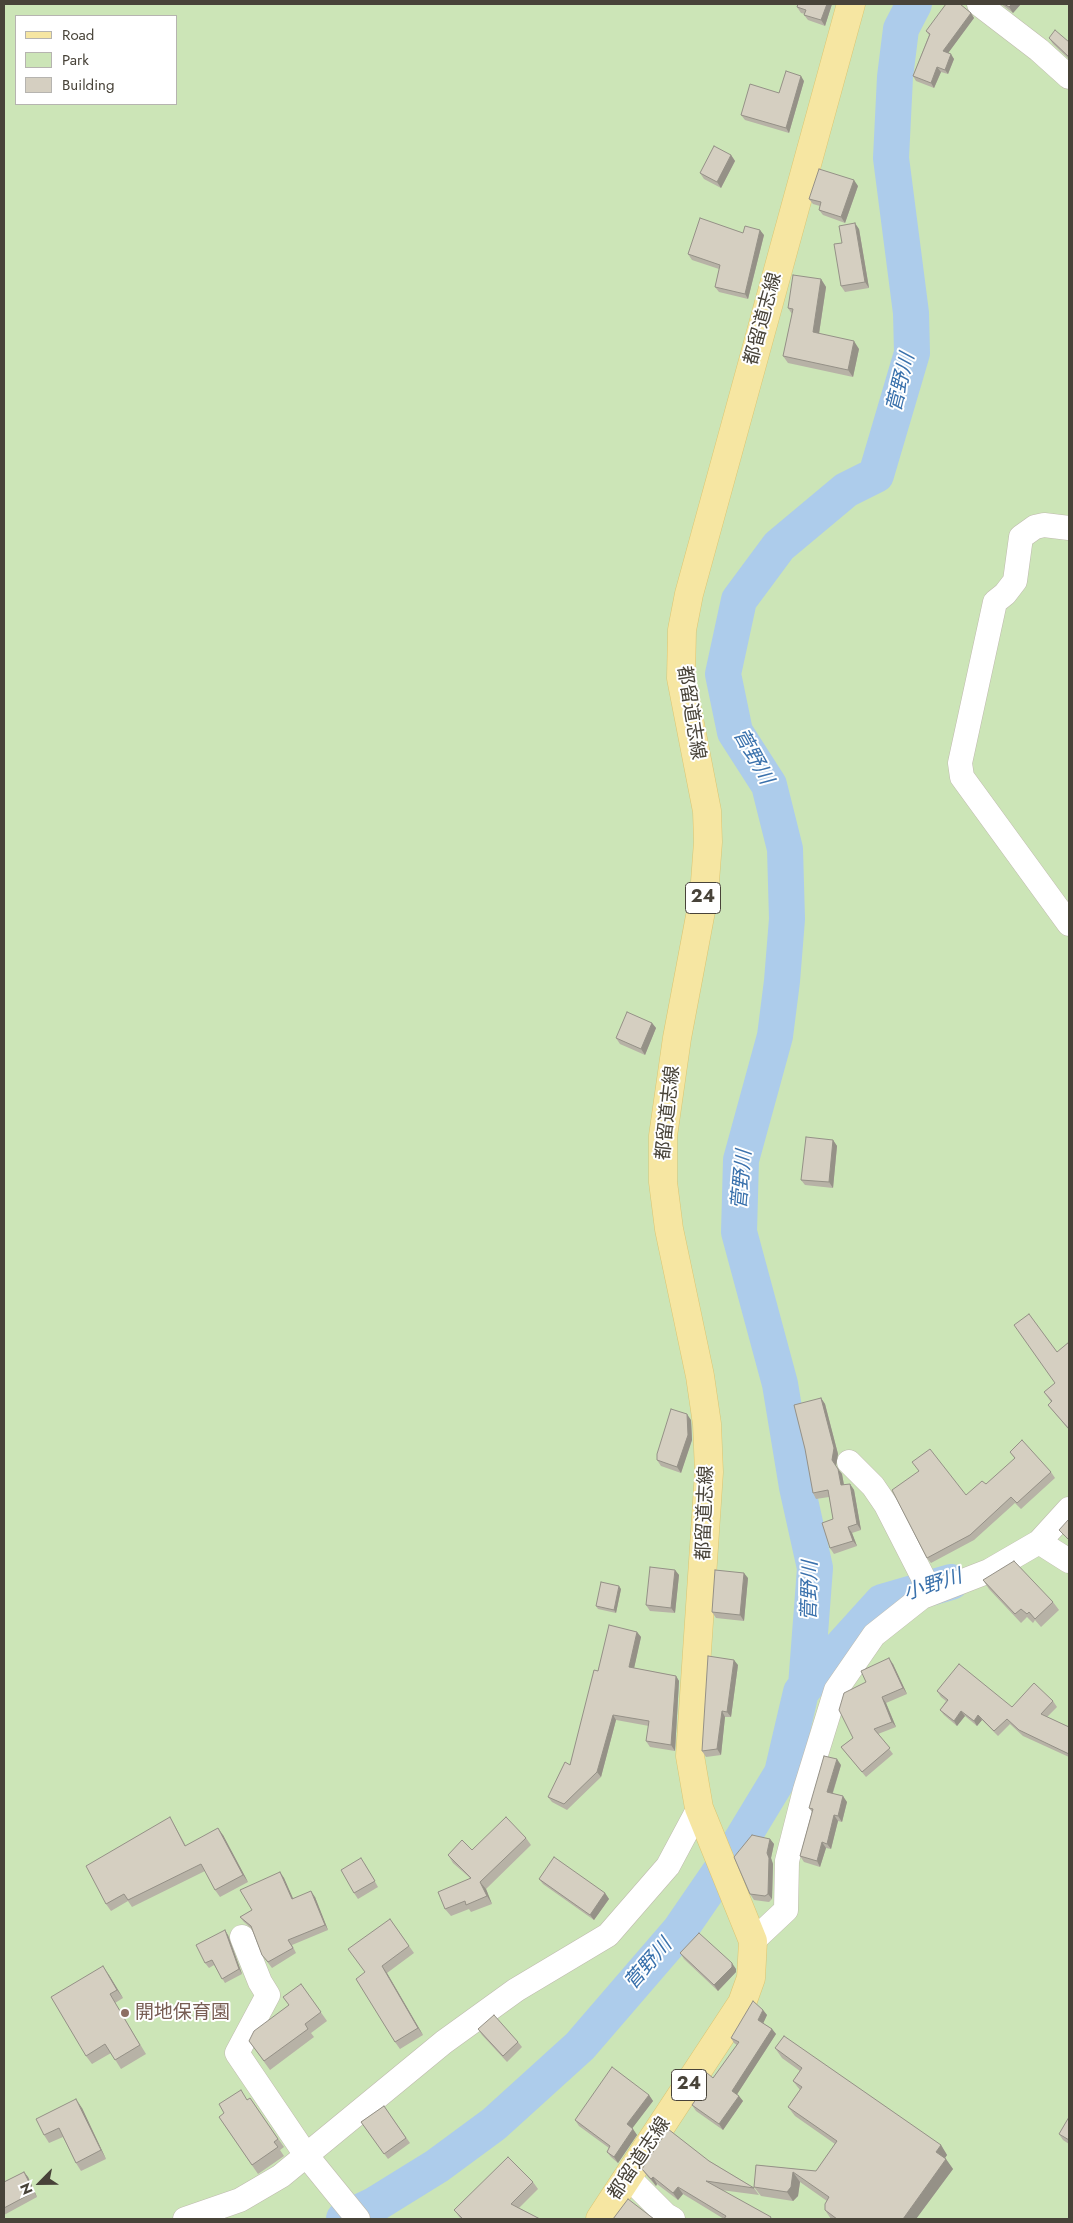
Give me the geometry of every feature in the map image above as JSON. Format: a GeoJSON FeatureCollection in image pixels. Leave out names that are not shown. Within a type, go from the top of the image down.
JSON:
{"type":"FeatureCollection","features":[{"type":"Feature","properties":{"kind":"main road","name":"都留道志線"},"geometry":{"type":"LineString","coordinates":[[600,2219],[742,2003],[751,1978],[753,1941],[699,1808],[690,1756],[710,1472],[707,1424],[700,1376],[669,1229],[663,1182],[663,1136],[668,1097],[704,895],[708,842],[707,811],[681,678],[682,630],[688,594],[851,4]]}},
{"type":"Feature","properties":{"kind":"street"},"geometry":{"type":"LineString","coordinates":[[978,4],[1039,50],[1069,77]]}},
{"type":"Feature","properties":{"kind":"street"},"geometry":{"type":"LineString","coordinates":[[1069,528],[1044,525],[1035,527],[1021,538],[1015,581],[1006,594],[995,602],[960,763],[962,778],[1069,924]]}},
{"type":"Feature","properties":{"kind":"street"},"geometry":{"type":"LineString","coordinates":[[849,1462],[873,1486],[886,1505],[931,1593]]}},
{"type":"Feature","properties":{"kind":"street"},"geometry":{"type":"LineString","coordinates":[[753,1941],[786,1910],[786,1861],[804,1790],[836,1690],[874,1635],[922,1597],[989,1571],[1039,1542],[1069,1509]]}},
{"type":"Feature","properties":{"kind":"street"},"geometry":{"type":"LineString","coordinates":[[1039,1542],[1069,1561]]}},
{"type":"Feature","properties":{"kind":"street"},"geometry":{"type":"LineString","coordinates":[[185,2219],[240,2200],[281,2176],[444,2042],[516,1990],[608,1935],[668,1866],[699,1808]]}},
{"type":"Feature","properties":{"kind":"street"},"geometry":{"type":"LineString","coordinates":[[242,1937],[257,1976],[268,1994],[236,2054],[306,2155],[358,2219]]}},
{"type":"Feature","properties":{"kind":"street"},"geometry":{"type":"LineString","coordinates":[[628,2177],[666,2215],[673,2219]]}},
{"type":"Feature","properties":{"kind":"green space"},"geometry":{"type":"Polygon","coordinates":[[[4,4],[1069,4],[1069,2219],[4,2219],[4,4]]]}},
{"type":"Feature","properties":{"kind":"building"},"geometry":{"type":"Polygon","coordinates":[[[798,4],[827,4],[821,20],[804,15],[806,10],[797,7],[798,4]]]}},
{"type":"Feature","properties":{"kind":"building"},"geometry":{"type":"Polygon","coordinates":[[[946,4],[960,4],[971,13],[943,51],[951,54],[945,70],[937,67],[931,83],[913,76],[930,34],[926,31],[946,4]]]}},
{"type":"Feature","properties":{"kind":"building"},"geometry":{"type":"Polygon","coordinates":[[[1055,30],[1069,42],[1069,57],[1049,38],[1055,30]]]}},
{"type":"Feature","properties":{"kind":"building"},"geometry":{"type":"Polygon","coordinates":[[[786,71],[801,76],[786,128],[741,115],[750,84],[779,93],[786,71]]]}},
{"type":"Feature","properties":{"kind":"building"},"geometry":{"type":"Polygon","coordinates":[[[714,146],[731,155],[717,182],[700,173],[714,146]]]}},
{"type":"Feature","properties":{"kind":"building"},"geometry":{"type":"Polygon","coordinates":[[[819,169],[854,180],[841,217],[819,210],[821,202],[809,199],[819,169]]]}},
{"type":"Feature","properties":{"kind":"building"},"geometry":{"type":"Polygon","coordinates":[[[700,218],[743,233],[745,226],[760,230],[745,294],[715,287],[720,265],[688,254],[700,218]]]}},
{"type":"Feature","properties":{"kind":"building"},"geometry":{"type":"Polygon","coordinates":[[[855,223],[865,282],[841,286],[834,244],[842,243],[839,226],[855,223]]]}},
{"type":"Feature","properties":{"kind":"building"},"geometry":{"type":"Polygon","coordinates":[[[793,275],[821,279],[813,332],[854,341],[848,370],[783,356],[793,309],[788,308],[793,275]]]}},
{"type":"Feature","properties":{"kind":"building"},"geometry":{"type":"Polygon","coordinates":[[[627,1012],[652,1023],[641,1049],[616,1038],[627,1012]]]}},
{"type":"Feature","properties":{"kind":"building"},"geometry":{"type":"Polygon","coordinates":[[[806,1137],[833,1140],[829,1182],[801,1180],[806,1137]]]}},
{"type":"Feature","properties":{"kind":"building"},"geometry":{"type":"Polygon","coordinates":[[[1029,1314],[1057,1352],[1069,1342],[1069,1429],[1048,1405],[1052,1401],[1044,1392],[1055,1383],[1014,1325],[1029,1314]]]}},
{"type":"Feature","properties":{"kind":"building"},"geometry":{"type":"Polygon","coordinates":[[[821,1398],[834,1448],[832,1460],[838,1469],[841,1485],[850,1484],[857,1524],[848,1527],[853,1541],[830,1548],[822,1523],[833,1519],[828,1490],[813,1493],[794,1405],[821,1398]]]}},
{"type":"Feature","properties":{"kind":"building"},"geometry":{"type":"Polygon","coordinates":[[[671,1409],[687,1414],[688,1435],[677,1467],[657,1460],[657,1454],[671,1409]]]}},
{"type":"Feature","properties":{"kind":"building"},"geometry":{"type":"Polygon","coordinates":[[[1022,1440],[1051,1472],[1017,1503],[1011,1497],[970,1535],[927,1558],[892,1490],[919,1471],[912,1462],[930,1449],[966,1495],[982,1481],[986,1484],[1015,1458],[1010,1452],[1022,1440]]]}},
{"type":"Feature","properties":{"kind":"building"},"geometry":{"type":"Polygon","coordinates":[[[1069,1519],[1069,1540],[1059,1530],[1069,1519]]]}},
{"type":"Feature","properties":{"kind":"building"},"geometry":{"type":"Polygon","coordinates":[[[1014,1561],[1053,1602],[1035,1619],[1029,1612],[1027,1614],[1021,1609],[1015,1614],[983,1580],[1014,1561]]]}},
{"type":"Feature","properties":{"kind":"building"},"geometry":{"type":"Polygon","coordinates":[[[650,1567],[675,1570],[671,1608],[646,1605],[650,1567]]]}},
{"type":"Feature","properties":{"kind":"building"},"geometry":{"type":"Polygon","coordinates":[[[715,1570],[744,1573],[740,1615],[712,1612],[715,1570]]]}},
{"type":"Feature","properties":{"kind":"building"},"geometry":{"type":"Polygon","coordinates":[[[601,1582],[619,1586],[614,1610],[596,1606],[601,1582]]]}},
{"type":"Feature","properties":{"kind":"building"},"geometry":{"type":"Polygon","coordinates":[[[609,1625],[637,1632],[629,1667],[676,1676],[671,1745],[646,1741],[649,1721],[613,1715],[597,1772],[564,1804],[548,1797],[565,1762],[570,1765],[594,1670],[598,1671],[609,1625]]]}},
{"type":"Feature","properties":{"kind":"building"},"geometry":{"type":"Polygon","coordinates":[[[708,1656],[734,1660],[727,1712],[722,1711],[717,1749],[702,1751],[708,1656]]]}},
{"type":"Feature","properties":{"kind":"building"},"geometry":{"type":"Polygon","coordinates":[[[889,1658],[903,1688],[882,1697],[892,1722],[874,1729],[890,1748],[862,1772],[841,1747],[853,1738],[839,1710],[844,1693],[866,1682],[861,1671],[889,1658]]]}},
{"type":"Feature","properties":{"kind":"building"},"geometry":{"type":"Polygon","coordinates":[[[959,1664],[1012,1707],[1034,1683],[1053,1701],[1041,1714],[1069,1727],[1069,1754],[1019,1730],[1007,1719],[994,1731],[978,1715],[974,1721],[961,1711],[954,1721],[940,1710],[948,1700],[937,1691],[959,1664]]]}},
{"type":"Feature","properties":{"kind":"building"},"geometry":{"type":"Polygon","coordinates":[[[824,1756],[837,1759],[827,1792],[843,1796],[838,1816],[834,1815],[827,1844],[822,1842],[817,1861],[800,1856],[813,1809],[809,1808],[824,1756]]]}},
{"type":"Feature","properties":{"kind":"building"},"geometry":{"type":"Polygon","coordinates":[[[170,1817],[185,1846],[218,1828],[243,1875],[215,1890],[201,1864],[128,1900],[124,1894],[106,1904],[86,1866],[170,1817]]]}},
{"type":"Feature","properties":{"kind":"building"},"geometry":{"type":"Polygon","coordinates":[[[506,1817],[526,1838],[480,1882],[487,1896],[466,1905],[465,1901],[445,1909],[438,1892],[471,1878],[448,1855],[462,1840],[472,1850],[506,1817]]]}},
{"type":"Feature","properties":{"kind":"building"},"geometry":{"type":"Polygon","coordinates":[[[752,1835],[770,1839],[767,1853],[769,1858],[768,1894],[765,1896],[750,1894],[734,1857],[752,1835]]]}},
{"type":"Feature","properties":{"kind":"building"},"geometry":{"type":"Polygon","coordinates":[[[554,1857],[605,1893],[590,1915],[539,1879],[554,1857]]]}},
{"type":"Feature","properties":{"kind":"building"},"geometry":{"type":"Polygon","coordinates":[[[361,1858],[375,1881],[354,1893],[341,1870],[361,1858]]]}},
{"type":"Feature","properties":{"kind":"building"},"geometry":{"type":"Polygon","coordinates":[[[280,1872],[292,1899],[311,1891],[325,1925],[288,1940],[293,1948],[268,1962],[262,1955],[251,1926],[240,1917],[252,1910],[240,1890],[280,1872]]]}},
{"type":"Feature","properties":{"kind":"building"},"geometry":{"type":"Polygon","coordinates":[[[390,1919],[409,1946],[382,1966],[418,2028],[395,2042],[356,1979],[365,1972],[348,1949],[390,1919]]]}},
{"type":"Feature","properties":{"kind":"building"},"geometry":{"type":"Polygon","coordinates":[[[225,1930],[239,1969],[222,1979],[212,1960],[205,1963],[196,1945],[225,1930]]]}},
{"type":"Feature","properties":{"kind":"building"},"geometry":{"type":"Polygon","coordinates":[[[699,1933],[732,1963],[732,1967],[714,1985],[680,1953],[699,1933]]]}},
{"type":"Feature","properties":{"kind":"building"},"geometry":{"type":"Polygon","coordinates":[[[103,1966],[117,1990],[110,1994],[140,2045],[115,2060],[105,2044],[86,2056],[51,1997],[103,1966]]]}},
{"type":"Feature","properties":{"kind":"building"},"geometry":{"type":"Polygon","coordinates":[[[301,1984],[321,2012],[305,2024],[308,2029],[264,2061],[249,2041],[254,2031],[289,2005],[283,1997],[301,1984]]]}},
{"type":"Feature","properties":{"kind":"building"},"geometry":{"type":"Polygon","coordinates":[[[753,2001],[763,2010],[758,2020],[772,2029],[732,2091],[739,2096],[719,2124],[692,2105],[697,2098],[693,2095],[707,2073],[713,2078],[739,2042],[731,2038],[753,2001]]]}},
{"type":"Feature","properties":{"kind":"building"},"geometry":{"type":"Polygon","coordinates":[[[494,2015],[518,2042],[503,2056],[478,2029],[494,2015]]]}},
{"type":"Feature","properties":{"kind":"building"},"geometry":{"type":"Polygon","coordinates":[[[784,2036],[941,2145],[936,2152],[946,2159],[903,2219],[837,2219],[825,2210],[825,2204],[829,2197],[793,2172],[791,2187],[787,2192],[754,2187],[756,2165],[816,2171],[837,2141],[788,2107],[802,2087],[793,2081],[802,2068],[775,2048],[784,2036]]]}},
{"type":"Feature","properties":{"kind":"building"},"geometry":{"type":"Polygon","coordinates":[[[612,2067],[649,2095],[627,2124],[633,2129],[614,2157],[607,2152],[610,2146],[575,2120],[612,2067]]]}},
{"type":"Feature","properties":{"kind":"building"},"geometry":{"type":"Polygon","coordinates":[[[241,2090],[247,2100],[250,2098],[278,2139],[274,2142],[278,2147],[252,2165],[219,2117],[224,2113],[219,2104],[241,2090]]]}},
{"type":"Feature","properties":{"kind":"building"},"geometry":{"type":"Polygon","coordinates":[[[76,2099],[101,2150],[76,2163],[59,2128],[44,2135],[36,2119],[76,2099]]]}},
{"type":"Feature","properties":{"kind":"building"},"geometry":{"type":"Polygon","coordinates":[[[384,2106],[406,2138],[384,2154],[361,2122],[384,2106]]]}},
{"type":"Feature","properties":{"kind":"building"},"geometry":{"type":"Polygon","coordinates":[[[1069,2117],[1069,2140],[1059,2134],[1069,2117]]]}},
{"type":"Feature","properties":{"kind":"building"},"geometry":{"type":"Polygon","coordinates":[[[668,2129],[709,2161],[754,2188],[706,2181],[771,2217],[770,2219],[724,2219],[726,2216],[678,2187],[673,2193],[653,2177],[651,2179],[642,2169],[668,2129]]]}},
{"type":"Feature","properties":{"kind":"building"},"geometry":{"type":"Polygon","coordinates":[[[508,2157],[533,2182],[511,2204],[540,2219],[463,2219],[454,2210],[508,2157]]]}},
{"type":"Feature","properties":{"kind":"building"},"geometry":{"type":"Polygon","coordinates":[[[24,2172],[34,2192],[4,2208],[4,2182],[24,2172]]]}},
{"type":"Feature","properties":{"kind":"building"},"geometry":{"type":"Polygon","coordinates":[[[628,2199],[654,2219],[613,2219],[628,2199]]]}},
{"type":"Feature","properties":{"kind":"waterway","name":"菅野川"},"geometry":{"type":"LineString","coordinates":[[806,1686],[815,1568],[797,1487],[780,1384],[739,1232],[741,1160],[775,1036],[782,981],[787,919],[785,849],[769,785],[735,732],[723,674],[739,600],[779,546],[846,490],[876,475],[912,353],[911,313],[891,158],[895,77],[901,29],[914,4]]}},
{"type":"Feature","properties":{"kind":"waterway","name":"菅野川"},"geometry":{"type":"LineString","coordinates":[[344,2219],[374,2205],[437,2166],[494,2124],[580,2046],[680,1930],[739,1844],[782,1773],[801,1692],[882,1602],[951,1582]]}},
{"type":"Feature","properties":{"kind":"place","name":"開地保育園"},"geometry":{"type":"Point","coordinates":[125,2013]}},
{"type":"Feature","properties":{"kind":"water label","name":"小野川"},"geometry":{"type":"Point","coordinates":[933,1586]}}]}
